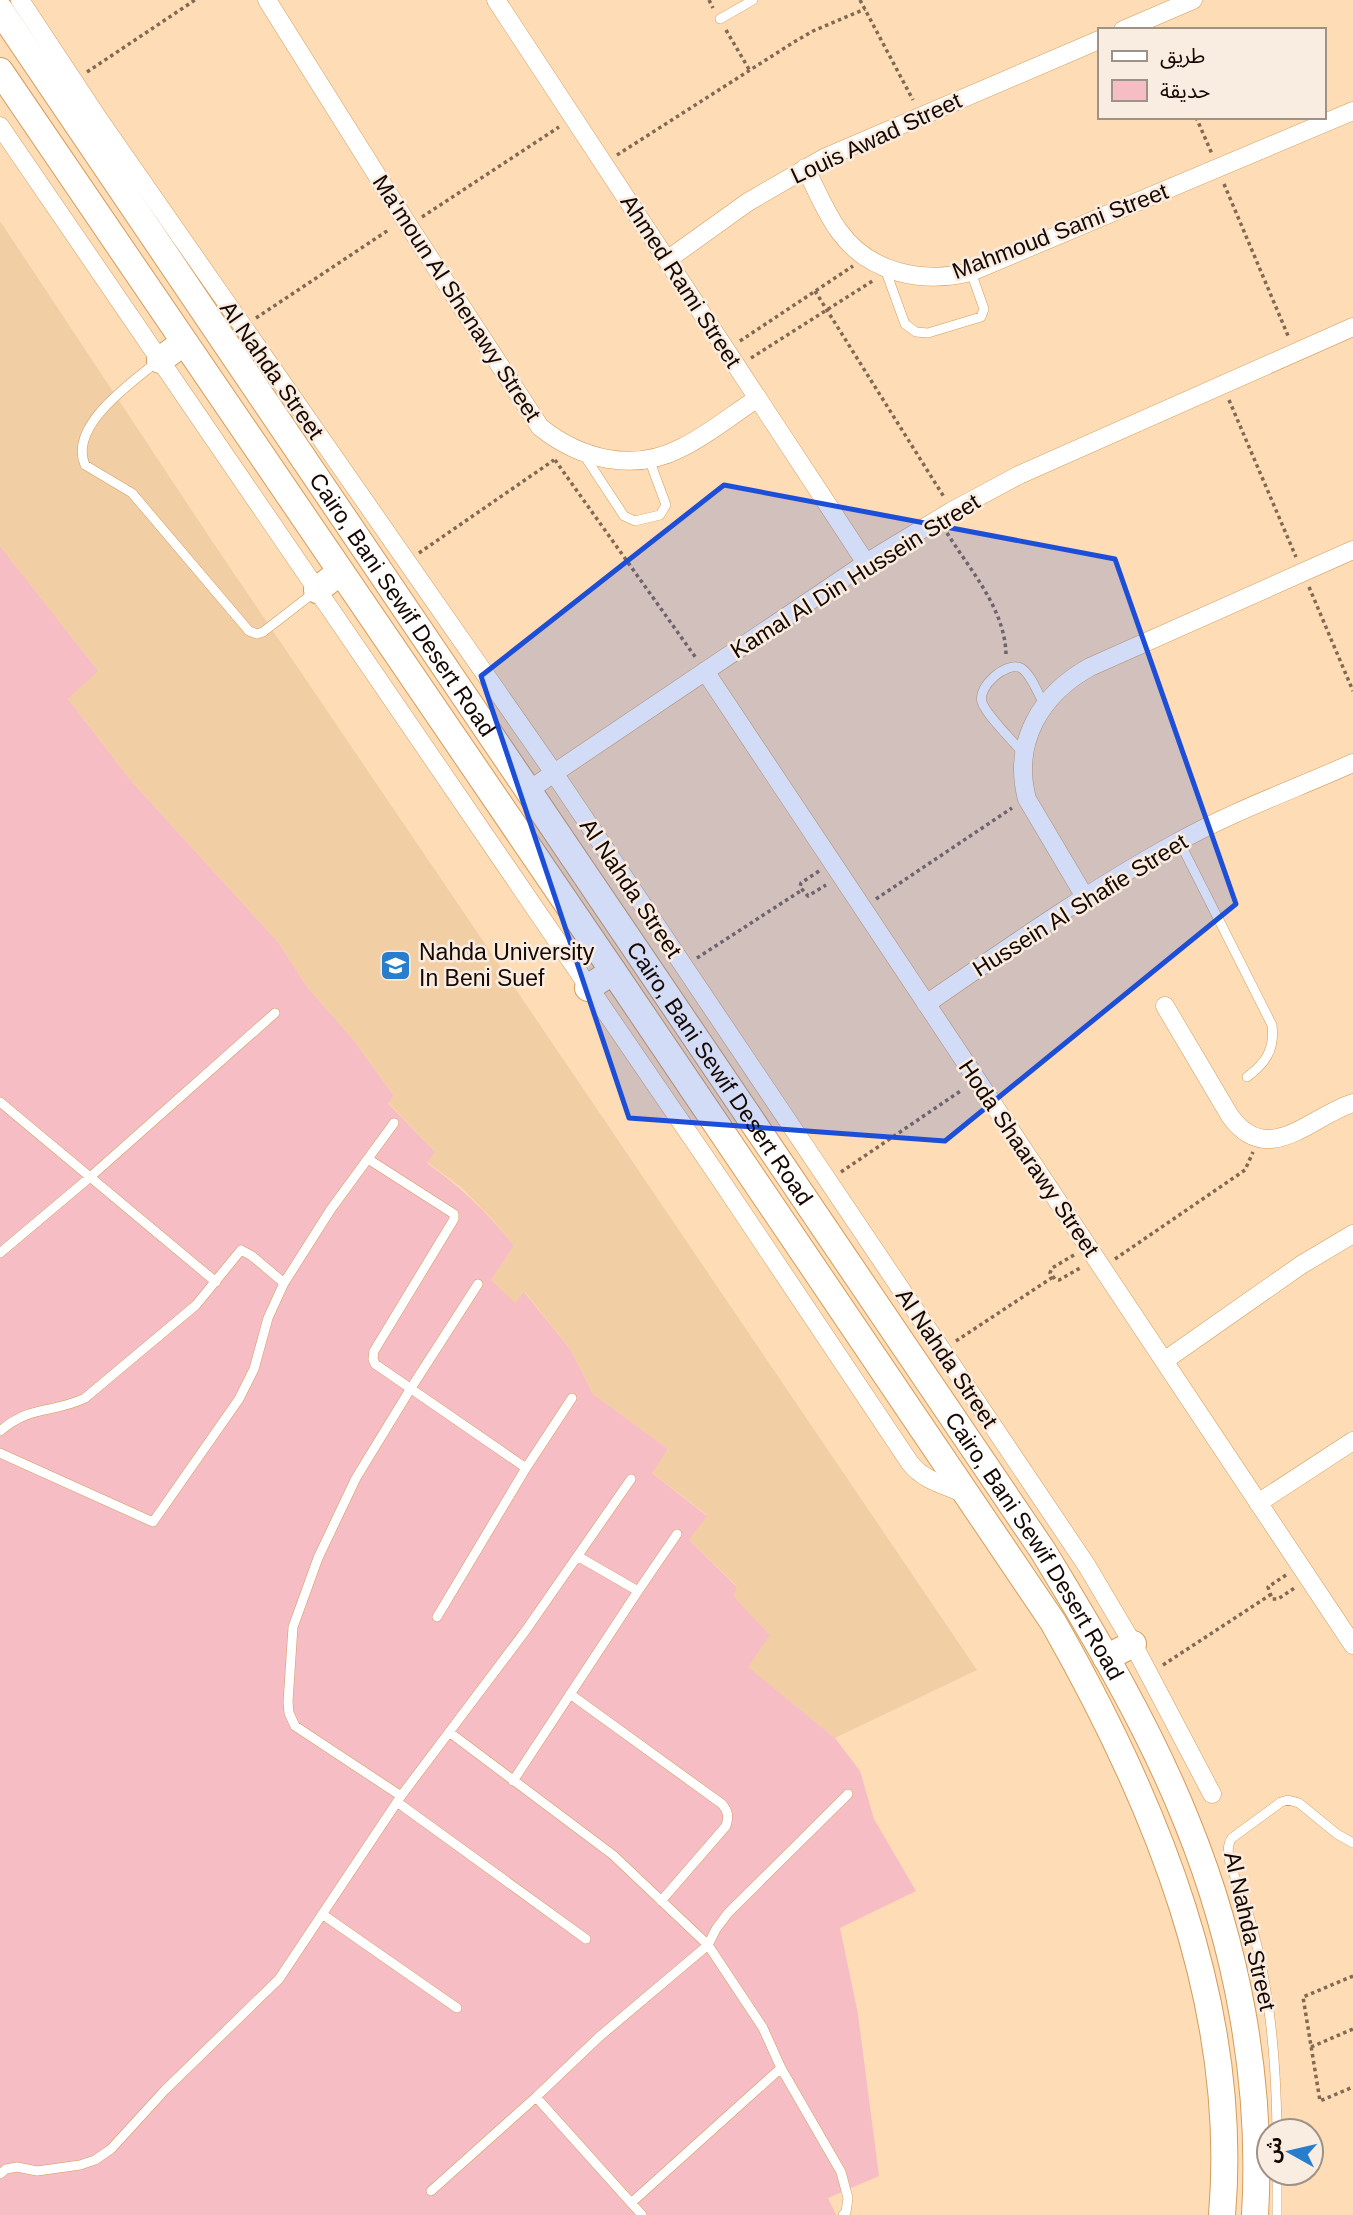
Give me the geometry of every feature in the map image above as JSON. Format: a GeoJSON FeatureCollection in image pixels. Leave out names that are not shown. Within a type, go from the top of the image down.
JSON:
{"type":"FeatureCollection","features":[{"type":"Feature","properties":{"kind":"main road","name":"Cairo, Bani Sewif Desert Road"},"geometry":{"type":"LineString","coordinates":[[0,10],[212,327],[529,790],[1043,1551],[1106,1658],[1139,1720],[1186,1820],[1219,1911],[1231,1958],[1247,2051],[1255,2145],[1255,2215]]}},
{"type":"Feature","properties":{"kind":"main road","name":"Cairo, Bani Sewif Desert Road"},"geometry":{"type":"LineString","coordinates":[[0,72],[1026,1578],[1079,1666],[1125,1758],[1178,1892],[1202,1974],[1217,2063],[1223,2147],[1222,2215]]}},
{"type":"Feature","properties":{"kind":"main road"},"geometry":{"type":"LineString","coordinates":[[160,360],[183,342]]}},
{"type":"Feature","properties":{"kind":"main road"},"geometry":{"type":"LineString","coordinates":[[317,590],[340,572]]}},
{"type":"Feature","properties":{"kind":"main road"},"geometry":{"type":"LineString","coordinates":[[588,988],[613,971]]}},
{"type":"Feature","properties":{"kind":"main road"},"geometry":{"type":"LineString","coordinates":[[898,1392],[924,1376]]}},
{"type":"Feature","properties":{"kind":"main road"},"geometry":{"type":"LineString","coordinates":[[1106,1658],[1133,1644]]}},
{"type":"Feature","properties":{"kind":"street","name":"Al Nahda Street"},"geometry":{"type":"LineString","coordinates":[[20,0],[243,327],[554,773],[1087,1566],[1133,1644],[1212,1794]]}},
{"type":"Feature","properties":{"kind":"street","name":"Ma'moun Al Shenawy Street"},"geometry":{"type":"LineString","coordinates":[[267,0],[407,223],[540,427],[577,451],[616,460],[649,458],[681,448],[758,398]]}},
{"type":"Feature","properties":{"kind":"street","name":"Ahmed Rami Street"},"geometry":{"type":"LineString","coordinates":[[496,0],[866,563]]}},
{"type":"Feature","properties":{"kind":"street"},"geometry":{"type":"LineString","coordinates":[[1128,28],[1193,0]]}},
{"type":"Feature","properties":{"kind":"street","name":"Louis Awad Street"},"geometry":{"type":"LineString","coordinates":[[667,260],[748,201],[805,168],[1098,40]]}},
{"type":"Feature","properties":{"kind":"street","name":"Mahmoud Sami Street"},"geometry":{"type":"LineString","coordinates":[[805,168],[838,230],[866,257],[886,270],[927,278],[942,278],[971,272],[1353,111]]}},
{"type":"Feature","properties":{"kind":"street"},"geometry":{"type":"LineString","coordinates":[[0,126],[712,1168],[910,1463],[926,1479],[967,1494]]}},
{"type":"Feature","properties":{"kind":"street","name":"Kamal Al Din Hussein Street"},"geometry":{"type":"LineString","coordinates":[[529,790],[866,563],[946,515],[1019,475],[1353,327]]}},
{"type":"Feature","properties":{"kind":"street"},"geometry":{"type":"LineString","coordinates":[[1085,897],[1027,799],[1022,776],[1023,753],[1031,727],[1044,704],[1065,683],[1090,667],[1353,550]]}},
{"type":"Feature","properties":{"kind":"street","name":"Hoda Shaarawy Street"},"geometry":{"type":"LineString","coordinates":[[705,671],[1351,1639]]}},
{"type":"Feature","properties":{"kind":"street","name":"Hussein Al Shafie Street"},"geometry":{"type":"LineString","coordinates":[[926,1004],[1085,897],[1179,841],[1353,763]]}},
{"type":"Feature","properties":{"kind":"street"},"geometry":{"type":"LineString","coordinates":[[1165,1006],[1235,1124],[1250,1135],[1268,1139],[1287,1136],[1353,1103]]}},
{"type":"Feature","properties":{"kind":"street"},"geometry":{"type":"LineString","coordinates":[[1164,1361],[1301,1265],[1353,1234]]}},
{"type":"Feature","properties":{"kind":"street"},"geometry":{"type":"LineString","coordinates":[[1258,1503],[1353,1441]]}},
{"type":"Feature","properties":{"kind":"lane"},"geometry":{"type":"LineString","coordinates":[[720,19],[752,0]]}},
{"type":"Feature","properties":{"kind":"lane"},"geometry":{"type":"LineString","coordinates":[[886,270],[905,324],[916,332],[928,333],[981,317],[984,309],[971,272]]}},
{"type":"Feature","properties":{"kind":"lane"},"geometry":{"type":"LineString","coordinates":[[160,360],[111,401],[95,419],[83,441],[81,451],[85,465],[132,493],[249,631],[257,634],[263,632],[317,590]]}},
{"type":"Feature","properties":{"kind":"lane"},"geometry":{"type":"LineString","coordinates":[[577,451],[624,516],[635,521],[660,515],[666,505],[649,458]]}},
{"type":"Feature","properties":{"kind":"lane"},"geometry":{"type":"LineString","coordinates":[[1023,753],[982,703],[982,692],[1006,668],[1015,667],[1025,671],[1044,704]]}},
{"type":"Feature","properties":{"kind":"lane"},"geometry":{"type":"LineString","coordinates":[[1179,841],[1272,1025],[1273,1043],[1270,1052],[1260,1067],[1247,1077]]}},
{"type":"Feature","properties":{"kind":"lane"},"geometry":{"type":"LineString","coordinates":[[0,1253],[275,1013]]}},
{"type":"Feature","properties":{"kind":"lane"},"geometry":{"type":"LineString","coordinates":[[0,1102],[216,1282]]}},
{"type":"Feature","properties":{"kind":"lane"},"geometry":{"type":"LineString","coordinates":[[0,1453],[153,1522],[239,1399],[254,1369],[268,1318],[284,1283],[331,1209],[394,1123]]}},
{"type":"Feature","properties":{"kind":"lane"},"geometry":{"type":"LineString","coordinates":[[368,1159],[454,1214],[454,1219],[374,1351],[375,1364],[526,1468]]}},
{"type":"Feature","properties":{"kind":"lane"},"geometry":{"type":"LineString","coordinates":[[0,1431],[15,1418],[72,1405],[85,1398],[196,1305],[241,1250],[284,1283]]}},
{"type":"Feature","properties":{"kind":"lane"},"geometry":{"type":"LineString","coordinates":[[478,1284],[356,1478],[318,1558],[293,1627],[289,1713],[295,1726],[399,1799],[586,1939]]}},
{"type":"Feature","properties":{"kind":"lane"},"geometry":{"type":"LineString","coordinates":[[437,1617],[526,1468],[572,1398]]}},
{"type":"Feature","properties":{"kind":"lane"},"geometry":{"type":"LineString","coordinates":[[0,2174],[6,2169],[17,2167],[37,2171],[80,2165],[95,2160],[111,2149],[165,2090],[279,1979],[399,1799],[579,1556],[631,1479]]}},
{"type":"Feature","properties":{"kind":"lane"},"geometry":{"type":"LineString","coordinates":[[513,1781],[677,1534]]}},
{"type":"Feature","properties":{"kind":"lane"},"geometry":{"type":"LineString","coordinates":[[579,1556],[638,1591]]}},
{"type":"Feature","properties":{"kind":"lane"},"geometry":{"type":"LineString","coordinates":[[570,1694],[727,1810],[729,1817],[726,1826],[661,1901]]}},
{"type":"Feature","properties":{"kind":"lane"},"geometry":{"type":"LineString","coordinates":[[449,1732],[613,1855],[708,1945],[763,2028],[781,2068],[841,2172],[848,2199],[843,2215]]}},
{"type":"Feature","properties":{"kind":"lane"},"geometry":{"type":"LineString","coordinates":[[431,2191],[598,2037],[708,1945],[721,1920],[848,1794]]}},
{"type":"Feature","properties":{"kind":"lane","name":"Al Nahda Street"},"geometry":{"type":"LineString","coordinates":[[1277,2117],[1269,2005],[1248,1913],[1227,1854],[1228,1843],[1288,1800],[1299,1802],[1337,1834],[1353,1843]]}},
{"type":"Feature","properties":{"kind":"lane"},"geometry":{"type":"LineString","coordinates":[[322,1914],[457,2008]]}},
{"type":"Feature","properties":{"kind":"lane"},"geometry":{"type":"LineString","coordinates":[[631,2203],[781,2068]]}},
{"type":"Feature","properties":{"kind":"lane"},"geometry":{"type":"LineString","coordinates":[[536,2097],[642,2215]]}},
{"type":"Feature","properties":{"kind":"lane"},"geometry":{"type":"LineString","coordinates":[[1277,2215],[1278,2187]]}},
{"type":"Feature","properties":{"kind":"path"},"geometry":{"type":"LineString","coordinates":[[74,81],[195,0]]}},
{"type":"Feature","properties":{"kind":"path"},"geometry":{"type":"LineString","coordinates":[[709,0],[750,71]]}},
{"type":"Feature","properties":{"kind":"path"},"geometry":{"type":"LineString","coordinates":[[860,0],[921,116]]}},
{"type":"Feature","properties":{"kind":"path"},"geometry":{"type":"LineString","coordinates":[[604,164],[813,31],[865,9]]}},
{"type":"Feature","properties":{"kind":"path"},"geometry":{"type":"LineString","coordinates":[[243,327],[574,118]]}},
{"type":"Feature","properties":{"kind":"path"},"geometry":{"type":"LineString","coordinates":[[1197,119],[1295,353]]}},
{"type":"Feature","properties":{"kind":"path"},"geometry":{"type":"LineString","coordinates":[[726,350],[866,257]]}},
{"type":"Feature","properties":{"kind":"path"},"geometry":{"type":"LineString","coordinates":[[737,367],[886,270]]}},
{"type":"Feature","properties":{"kind":"path"},"geometry":{"type":"LineString","coordinates":[[815,291],[946,515],[1000,618],[1005,638],[1006,668]]}},
{"type":"Feature","properties":{"kind":"path"},"geometry":{"type":"LineString","coordinates":[[1223,385],[1353,691]]}},
{"type":"Feature","properties":{"kind":"path"},"geometry":{"type":"LineString","coordinates":[[406,562],[555,460],[577,451]]}},
{"type":"Feature","properties":{"kind":"path"},"geometry":{"type":"LineString","coordinates":[[555,460],[705,671]]}},
{"type":"Feature","properties":{"kind":"path"},"geometry":{"type":"LineString","coordinates":[[863,908],[1027,799]]}},
{"type":"Feature","properties":{"kind":"path"},"geometry":{"type":"LineString","coordinates":[[836,869],[810,896],[806,896],[801,883],[836,869]]}},
{"type":"Feature","properties":{"kind":"path"},"geometry":{"type":"LineString","coordinates":[[684,966],[802,890]]}},
{"type":"Feature","properties":{"kind":"path"},"geometry":{"type":"LineString","coordinates":[[828,1181],[977,1080]]}},
{"type":"Feature","properties":{"kind":"path"},"geometry":{"type":"LineString","coordinates":[[1095,1257],[1052,1268],[1051,1273],[1060,1280],[1245,1170],[1253,1155],[1250,1135]]}},
{"type":"Feature","properties":{"kind":"path"},"geometry":{"type":"LineString","coordinates":[[942,1350],[1053,1277]]}},
{"type":"Feature","properties":{"kind":"path"},"geometry":{"type":"LineString","coordinates":[[1304,1572],[1278,1599],[1272,1599],[1269,1586],[1304,1572]]}},
{"type":"Feature","properties":{"kind":"path"},"geometry":{"type":"LineString","coordinates":[[1149,1674],[1270,1595]]}},
{"type":"Feature","properties":{"kind":"path"},"geometry":{"type":"LineString","coordinates":[[1353,1976],[1303,1997],[1320,2101],[1353,2087]]}},
{"type":"Feature","properties":{"kind":"path"},"geometry":{"type":"LineString","coordinates":[[1311,2047],[1353,2029]]}},
{"type":"Feature","properties":{"kind":"highlighted area"},"geometry":{"type":"Polygon","coordinates":[[[724,485],[1115,559],[1236,904],[945,1141],[629,1118],[481,676],[724,485]]]}},
{"type":"Feature","properties":{"kind":"shaded area","name":"Nahda University In Beni Suef"},"geometry":{"type":"Polygon","coordinates":[[[0,221],[212,541],[977,1670],[835,1738],[747,1667],[770,1635],[732,1596],[737,1586],[689,1540],[707,1515],[651,1472],[668,1449],[593,1394],[570,1349],[525,1292],[515,1304],[491,1280],[514,1246],[461,1187],[427,1162],[435,1152],[388,1102],[394,1096],[352,1038],[307,987],[278,942],[132,782],[68,699],[97,670],[0,546],[0,221]]]}},
{"type":"Feature","properties":{"kind":"green space"},"geometry":{"type":"Polygon","coordinates":[[[0,546],[98,671],[68,699],[132,782],[278,942],[307,987],[352,1038],[394,1096],[388,1103],[435,1152],[427,1163],[474,1201],[514,1246],[491,1280],[515,1303],[524,1292],[570,1349],[593,1394],[668,1449],[652,1473],[707,1516],[689,1540],[737,1587],[733,1596],[770,1635],[748,1667],[835,1738],[860,1771],[874,1819],[916,1891],[840,1928],[858,2014],[879,2176],[828,2198],[836,2215],[0,2215],[0,546]]]}},
{"type":"Feature","properties":{"kind":"place","name":"Nahda University In Beni Suef"},"geometry":{"type":"Point","coordinates":[396,965]}}]}
